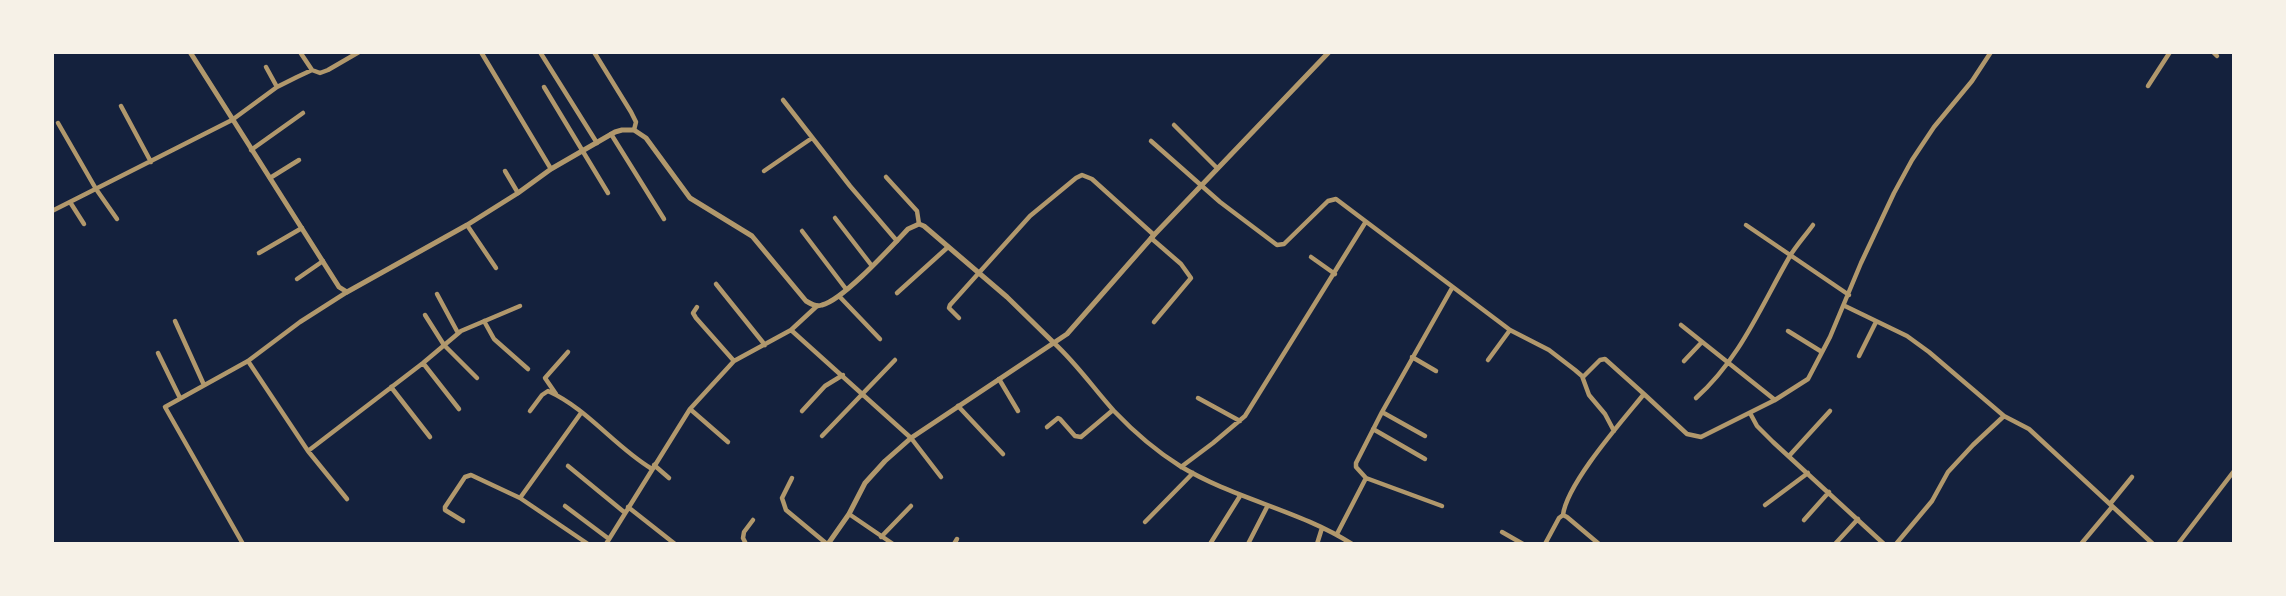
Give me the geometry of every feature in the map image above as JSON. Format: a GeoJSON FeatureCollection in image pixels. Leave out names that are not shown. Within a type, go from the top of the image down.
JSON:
{"type":"FeatureCollection","features":[{"type":"Feature","properties":{"kind":"street"},"geometry":{"type":"LineString","coordinates":[[190,52],[339,287],[347,292]]}},
{"type":"Feature","properties":{"kind":"street"},"geometry":{"type":"LineString","coordinates":[[300,52],[312,70],[320,73],[359,52]]}},
{"type":"Feature","properties":{"kind":"street"},"geometry":{"type":"LineString","coordinates":[[481,52],[551,169]]}},
{"type":"Feature","properties":{"kind":"street"},"geometry":{"type":"LineString","coordinates":[[540,52],[597,143]]}},
{"type":"Feature","properties":{"kind":"street"},"geometry":{"type":"LineString","coordinates":[[594,52],[631,112],[636,122],[634,130]]}},
{"type":"Feature","properties":{"kind":"street"},"geometry":{"type":"LineString","coordinates":[[792,478],[782,498],[786,510],[827,544],[849,514],[865,482],[885,461],[911,438],[1067,334],[1153,236],[1329,52]]}},
{"type":"Feature","properties":{"kind":"street"},"geometry":{"type":"LineString","coordinates":[[1583,377],[1600,360],[1605,359],[1691,437],[1710,434],[1775,400],[1808,379],[1845,306],[1861,263],[1912,160],[1991,52]]}},
{"type":"Feature","properties":{"kind":"street"},"geometry":{"type":"LineString","coordinates":[[2148,86],[2170,52]]}},
{"type":"Feature","properties":{"kind":"street"},"geometry":{"type":"LineString","coordinates":[[266,67],[277,87]]}},
{"type":"Feature","properties":{"kind":"street"},"geometry":{"type":"LineString","coordinates":[[52,211],[232,120],[277,87],[312,70]]}},
{"type":"Feature","properties":{"kind":"street"},"geometry":{"type":"LineString","coordinates":[[544,87],[608,192]]}},
{"type":"Feature","properties":{"kind":"street"},"geometry":{"type":"LineString","coordinates":[[783,100],[897,241]]}},
{"type":"Feature","properties":{"kind":"street"},"geometry":{"type":"LineString","coordinates":[[121,106],[151,162]]}},
{"type":"Feature","properties":{"kind":"street"},"geometry":{"type":"LineString","coordinates":[[251,150],[303,113]]}},
{"type":"Feature","properties":{"kind":"street"},"geometry":{"type":"LineString","coordinates":[[58,123],[96,189],[117,219]]}},
{"type":"Feature","properties":{"kind":"street"},"geometry":{"type":"LineString","coordinates":[[1174,125],[1217,168]]}},
{"type":"Feature","properties":{"kind":"street"},"geometry":{"type":"LineString","coordinates":[[243,544],[165,410],[167,404],[248,361],[300,322],[347,292],[467,225],[518,194],[551,169],[611,134],[634,130],[646,138],[691,198],[752,236],[806,301],[817,306]]}},
{"type":"Feature","properties":{"kind":"street"},"geometry":{"type":"LineString","coordinates":[[611,134],[664,219]]}},
{"type":"Feature","properties":{"kind":"street"},"geometry":{"type":"LineString","coordinates":[[764,171],[812,138]]}},
{"type":"Feature","properties":{"kind":"street"},"geometry":{"type":"LineString","coordinates":[[1151,141],[1201,186],[1277,245],[1284,244],[1336,199],[1510,330],[1549,350],[1583,377],[1589,395],[1605,414],[1614,431]]}},
{"type":"Feature","properties":{"kind":"street"},"geometry":{"type":"LineString","coordinates":[[269,179],[299,160]]}},
{"type":"Feature","properties":{"kind":"street"},"geometry":{"type":"LineString","coordinates":[[505,171],[518,194]]}},
{"type":"Feature","properties":{"kind":"street"},"geometry":{"type":"LineString","coordinates":[[959,318],[950,306],[978,273],[1030,216],[1082,175],[1092,179],[1153,236],[1192,278],[1154,322]]}},
{"type":"Feature","properties":{"kind":"street"},"geometry":{"type":"LineString","coordinates":[[886,177],[916,211],[919,224]]}},
{"type":"Feature","properties":{"kind":"street"},"geometry":{"type":"LineString","coordinates":[[70,202],[84,224]]}},
{"type":"Feature","properties":{"kind":"street"},"geometry":{"type":"LineString","coordinates":[[835,218],[872,266]]}},
{"type":"Feature","properties":{"kind":"street"},"geometry":{"type":"LineString","coordinates":[[1181,467],[1240,421],[1366,223]]}},
{"type":"Feature","properties":{"kind":"street"},"geometry":{"type":"LineString","coordinates":[[565,506],[608,541],[690,409],[734,361],[791,330],[817,306],[839,296],[908,229],[919,224],[1007,296],[1083,372],[1132,429],[1181,467],[1240,496],[1322,528],[1352,544]]}},
{"type":"Feature","properties":{"kind":"street"},"geometry":{"type":"LineString","coordinates":[[467,225],[496,268]]}},
{"type":"Feature","properties":{"kind":"street"},"geometry":{"type":"LineString","coordinates":[[1746,225],[1849,295]]}},
{"type":"Feature","properties":{"kind":"street"},"geometry":{"type":"LineString","coordinates":[[1696,398],[1729,363],[1791,254],[1813,225]]}},
{"type":"Feature","properties":{"kind":"street"},"geometry":{"type":"LineString","coordinates":[[260,253],[302,228]]}},
{"type":"Feature","properties":{"kind":"street"},"geometry":{"type":"LineString","coordinates":[[802,231],[846,289]]}},
{"type":"Feature","properties":{"kind":"street"},"geometry":{"type":"LineString","coordinates":[[897,293],[948,247]]}},
{"type":"Feature","properties":{"kind":"street"},"geometry":{"type":"LineString","coordinates":[[1311,257],[1335,274]]}},
{"type":"Feature","properties":{"kind":"street"},"geometry":{"type":"LineString","coordinates":[[297,279],[323,261]]}},
{"type":"Feature","properties":{"kind":"street"},"geometry":{"type":"LineString","coordinates":[[716,284],[765,345]]}},
{"type":"Feature","properties":{"kind":"street"},"geometry":{"type":"LineString","coordinates":[[1442,506],[1366,478],[1356,467],[1356,463],[1452,288]]}},
{"type":"Feature","properties":{"kind":"street"},"geometry":{"type":"LineString","coordinates":[[437,294],[458,333]]}},
{"type":"Feature","properties":{"kind":"street"},"geometry":{"type":"LineString","coordinates":[[839,296],[880,339]]}},
{"type":"Feature","properties":{"kind":"street"},"geometry":{"type":"LineString","coordinates":[[308,451],[424,363],[458,333],[520,306]]}},
{"type":"Feature","properties":{"kind":"street"},"geometry":{"type":"LineString","coordinates":[[1845,306],[1907,336],[2004,416],[2029,429],[2153,544]]}},
{"type":"Feature","properties":{"kind":"street"},"geometry":{"type":"LineString","coordinates":[[697,307],[693,313],[696,318],[734,361]]}},
{"type":"Feature","properties":{"kind":"street"},"geometry":{"type":"LineString","coordinates":[[425,315],[444,345],[477,379]]}},
{"type":"Feature","properties":{"kind":"street"},"geometry":{"type":"LineString","coordinates":[[174,321],[204,385]]}},
{"type":"Feature","properties":{"kind":"street"},"geometry":{"type":"LineString","coordinates":[[484,321],[494,339],[528,369]]}},
{"type":"Feature","properties":{"kind":"street"},"geometry":{"type":"LineString","coordinates":[[1859,356],[1876,322]]}},
{"type":"Feature","properties":{"kind":"street"},"geometry":{"type":"LineString","coordinates":[[1681,325],[1775,400]]}},
{"type":"Feature","properties":{"kind":"street"},"geometry":{"type":"LineString","coordinates":[[791,330],[911,438],[941,477]]}},
{"type":"Feature","properties":{"kind":"street"},"geometry":{"type":"LineString","coordinates":[[1488,360],[1510,330]]}},
{"type":"Feature","properties":{"kind":"street"},"geometry":{"type":"LineString","coordinates":[[1788,331],[1822,352]]}},
{"type":"Feature","properties":{"kind":"street"},"geometry":{"type":"LineString","coordinates":[[1684,361],[1702,343]]}},
{"type":"Feature","properties":{"kind":"street"},"geometry":{"type":"LineString","coordinates":[[558,396],[545,378],[568,352]]}},
{"type":"Feature","properties":{"kind":"street"},"geometry":{"type":"LineString","coordinates":[[158,353],[180,398]]}},
{"type":"Feature","properties":{"kind":"street"},"geometry":{"type":"LineString","coordinates":[[1412,357],[1436,371]]}},
{"type":"Feature","properties":{"kind":"street"},"geometry":{"type":"LineString","coordinates":[[822,436],[895,360]]}},
{"type":"Feature","properties":{"kind":"street"},"geometry":{"type":"LineString","coordinates":[[248,361],[308,451],[347,499]]}},
{"type":"Feature","properties":{"kind":"street"},"geometry":{"type":"LineString","coordinates":[[424,363],[459,409]]}},
{"type":"Feature","properties":{"kind":"street"},"geometry":{"type":"LineString","coordinates":[[802,411],[825,386],[843,375]]}},
{"type":"Feature","properties":{"kind":"street"},"geometry":{"type":"LineString","coordinates":[[999,379],[1018,411]]}},
{"type":"Feature","properties":{"kind":"street"},"geometry":{"type":"LineString","coordinates":[[391,387],[430,437]]}},
{"type":"Feature","properties":{"kind":"street"},"geometry":{"type":"LineString","coordinates":[[530,411],[548,391],[669,478]]}},
{"type":"Feature","properties":{"kind":"street"},"geometry":{"type":"LineString","coordinates":[[1545,544],[1592,460],[1644,394]]}},
{"type":"Feature","properties":{"kind":"street"},"geometry":{"type":"LineString","coordinates":[[1198,398],[1240,421]]}},
{"type":"Feature","properties":{"kind":"street"},"geometry":{"type":"LineString","coordinates":[[958,406],[1003,454]]}},
{"type":"Feature","properties":{"kind":"street"},"geometry":{"type":"LineString","coordinates":[[690,409],[728,442]]}},
{"type":"Feature","properties":{"kind":"street"},"geometry":{"type":"LineString","coordinates":[[1047,427],[1058,418],[1076,436],[1081,437],[1113,410]]}},
{"type":"Feature","properties":{"kind":"street"},"geometry":{"type":"LineString","coordinates":[[1789,456],[1830,411]]}},
{"type":"Feature","properties":{"kind":"street"},"geometry":{"type":"LineString","coordinates":[[1382,412],[1425,436]]}},
{"type":"Feature","properties":{"kind":"street"},"geometry":{"type":"LineString","coordinates":[[520,498],[581,413]]}},
{"type":"Feature","properties":{"kind":"street"},"geometry":{"type":"LineString","coordinates":[[1750,413],[1757,426],[1884,544]]}},
{"type":"Feature","properties":{"kind":"street"},"geometry":{"type":"LineString","coordinates":[[1896,544],[1932,500],[1948,472],[2004,416]]}},
{"type":"Feature","properties":{"kind":"street"},"geometry":{"type":"LineString","coordinates":[[1373,429],[1425,459]]}},
{"type":"Feature","properties":{"kind":"street"},"geometry":{"type":"LineString","coordinates":[[568,466],[675,544]]}},
{"type":"Feature","properties":{"kind":"street"},"geometry":{"type":"LineString","coordinates":[[2178,544],[2234,471]]}},
{"type":"Feature","properties":{"kind":"street"},"geometry":{"type":"LineString","coordinates":[[1145,523],[1193,473]]}},
{"type":"Feature","properties":{"kind":"street"},"geometry":{"type":"LineString","coordinates":[[1765,505],[1808,473]]}},
{"type":"Feature","properties":{"kind":"street"},"geometry":{"type":"LineString","coordinates":[[463,521],[445,510],[445,507],[468,475],[520,498],[588,544]]}},
{"type":"Feature","properties":{"kind":"street"},"geometry":{"type":"LineString","coordinates":[[2081,544],[2132,477]]}},
{"type":"Feature","properties":{"kind":"street"},"geometry":{"type":"LineString","coordinates":[[1337,535],[1366,478]]}},
{"type":"Feature","properties":{"kind":"street"},"geometry":{"type":"LineString","coordinates":[[1804,520],[1829,492]]}},
{"type":"Feature","properties":{"kind":"street"},"geometry":{"type":"LineString","coordinates":[[1210,544],[1240,496]]}},
{"type":"Feature","properties":{"kind":"street"},"geometry":{"type":"LineString","coordinates":[[881,537],[911,506]]}},
{"type":"Feature","properties":{"kind":"street"},"geometry":{"type":"LineString","coordinates":[[1248,544],[1267,506]]}},
{"type":"Feature","properties":{"kind":"street"},"geometry":{"type":"LineString","coordinates":[[849,514],[893,544]]}},
{"type":"Feature","properties":{"kind":"street"},"geometry":{"type":"LineString","coordinates":[[1563,515],[1598,543]]}},
{"type":"Feature","properties":{"kind":"street"},"geometry":{"type":"LineString","coordinates":[[1835,544],[1858,519]]}},
{"type":"Feature","properties":{"kind":"street"},"geometry":{"type":"LineString","coordinates":[[746,544],[744,532],[753,520]]}},
{"type":"Feature","properties":{"kind":"street"},"geometry":{"type":"LineString","coordinates":[[1317,544],[1322,528]]}},
{"type":"Feature","properties":{"kind":"street"},"geometry":{"type":"LineString","coordinates":[[1502,532],[1523,544]]}}]}
